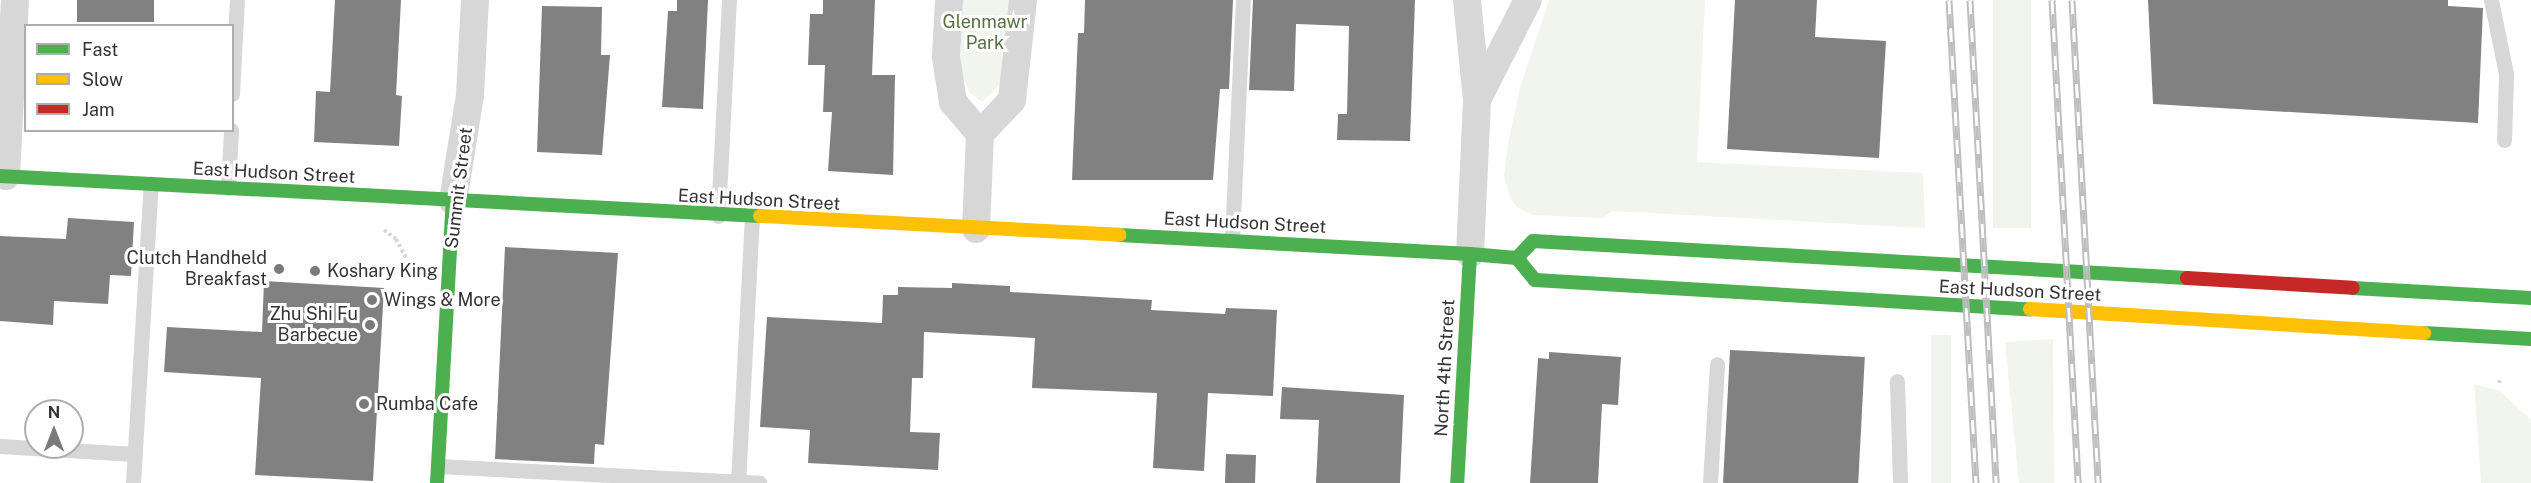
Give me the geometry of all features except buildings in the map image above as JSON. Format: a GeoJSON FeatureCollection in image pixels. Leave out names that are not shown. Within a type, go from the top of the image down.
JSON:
{"type":"FeatureCollection","features":[{"type":"Feature","properties":{"kind":"main road","name":"East Hudson Street"},"geometry":{"type":"LineString","coordinates":[[3,176],[752,218],[1232,240],[1470,254],[1517,258],[1535,280],[2531,339]]}},
{"type":"Feature","properties":{"kind":"main road","name":"Summit Street"},"geometry":{"type":"LineString","coordinates":[[437,483],[453,201]]}},
{"type":"Feature","properties":{"kind":"main road","name":"East Hudson Street"},"geometry":{"type":"LineString","coordinates":[[1517,258],[1533,241],[2531,297]]}},
{"type":"Feature","properties":{"kind":"main road","name":"North 4th Street"},"geometry":{"type":"LineString","coordinates":[[1457,483],[1470,254]]}},
{"type":"Feature","properties":{"kind":"street"},"geometry":{"type":"LineString","coordinates":[[3,176],[15,0]]}},
{"type":"Feature","properties":{"kind":"street","name":"Summit Street"},"geometry":{"type":"LineString","coordinates":[[453,201],[470,95],[475,0]]}},
{"type":"Feature","properties":{"kind":"street"},"geometry":{"type":"LineString","coordinates":[[949,0],[946,57],[953,102],[980,134]]}},
{"type":"Feature","properties":{"kind":"street"},"geometry":{"type":"LineString","coordinates":[[976,229],[980,134],[1012,100],[1023,0]]}},
{"type":"Feature","properties":{"kind":"street"},"geometry":{"type":"LineString","coordinates":[[1467,0],[1477,100],[1470,254]]}},
{"type":"Feature","properties":{"kind":"street"},"geometry":{"type":"LineString","coordinates":[[1477,100],[1528,0]]}},
{"type":"Feature","properties":{"kind":"lane"},"geometry":{"type":"LineString","coordinates":[[234,56],[237,0]]}},
{"type":"Feature","properties":{"kind":"lane"},"geometry":{"type":"LineString","coordinates":[[718,216],[729,0]]}},
{"type":"Feature","properties":{"kind":"lane"},"geometry":{"type":"LineString","coordinates":[[1232,240],[1244,0]]}},
{"type":"Feature","properties":{"kind":"lane"},"geometry":{"type":"LineString","coordinates":[[2491,0],[2506,74],[2504,140]]}},
{"type":"Feature","properties":{"kind":"lane"},"geometry":{"type":"LineString","coordinates":[[228,188],[231,132]]}},
{"type":"Feature","properties":{"kind":"lane"},"geometry":{"type":"LineString","coordinates":[[133,483],[151,184]]}},
{"type":"Feature","properties":{"kind":"lane"},"geometry":{"type":"LineString","coordinates":[[738,482],[752,218]]}},
{"type":"Feature","properties":{"kind":"lane"},"geometry":{"type":"LineString","coordinates":[[1710,483],[1717,364]]}},
{"type":"Feature","properties":{"kind":"lane"},"geometry":{"type":"LineString","coordinates":[[1897,381],[1900,483]]}},
{"type":"Feature","properties":{"kind":"lane"},"geometry":{"type":"LineString","coordinates":[[0,446],[135,454]]}},
{"type":"Feature","properties":{"kind":"lane"},"geometry":{"type":"LineString","coordinates":[[438,466],[760,483]]}},
{"type":"Feature","properties":{"kind":"path"},"geometry":{"type":"LineString","coordinates":[[375,224],[396,238],[413,266],[414,275]]}},
{"type":"Feature","properties":{"kind":"path"},"geometry":{"type":"LineString","coordinates":[[2499,382],[2501,377]]}},
{"type":"Feature","properties":{"kind":"green space","name":"Glenmawr Park"},"geometry":{"type":"Polygon","coordinates":[[[963,0],[1009,0],[1001,83],[982,102],[969,92],[960,67],[963,0]]]}},
{"type":"Feature","properties":{"kind":"green space"},"geometry":{"type":"Polygon","coordinates":[[[1549,0],[1705,0],[1697,162],[1923,173],[1925,228],[1612,211],[1603,218],[1533,215],[1518,208],[1511,200],[1504,177],[1508,143],[1520,88],[1549,0]]]}},
{"type":"Feature","properties":{"kind":"green space"},"geometry":{"type":"Polygon","coordinates":[[[1993,0],[2031,0],[2031,228],[1993,228],[1993,0]]]}},
{"type":"Feature","properties":{"kind":"green space"},"geometry":{"type":"Polygon","coordinates":[[[1931,335],[1951,335],[1951,483],[1931,483],[1931,335]]]}},
{"type":"Feature","properties":{"kind":"green space"},"geometry":{"type":"Polygon","coordinates":[[[2053,339],[2054,483],[2019,483],[2005,342],[2053,339]]]}},
{"type":"Feature","properties":{"kind":"green space"},"geometry":{"type":"Polygon","coordinates":[[[2474,384],[2500,391],[2531,420],[2531,483],[2481,483],[2474,384]]]}},
{"type":"Feature","properties":{"kind":"railway"},"geometry":{"type":"LineString","coordinates":[[1949,0],[1976,483]]}},
{"type":"Feature","properties":{"kind":"railway"},"geometry":{"type":"LineString","coordinates":[[1970,0],[1996,483]]}},
{"type":"Feature","properties":{"kind":"railway"},"geometry":{"type":"LineString","coordinates":[[2052,0],[2078,483]]}},
{"type":"Feature","properties":{"kind":"railway"},"geometry":{"type":"LineString","coordinates":[[2072,0],[2098,483]]}},
{"type":"Feature","properties":{"kind":"traffic: fast"},"geometry":{"type":"LineString","coordinates":[[0,176],[760,216]]}},
{"type":"Feature","properties":{"kind":"traffic: fast"},"geometry":{"type":"LineString","coordinates":[[437,483],[453,201]]}},
{"type":"Feature","properties":{"kind":"traffic: fast"},"geometry":{"type":"LineString","coordinates":[[1119,235],[1470,254],[1457,483]]}},
{"type":"Feature","properties":{"kind":"traffic: fast"},"geometry":{"type":"LineString","coordinates":[[1517,258],[1533,241],[2187,278]]}},
{"type":"Feature","properties":{"kind":"traffic: fast"},"geometry":{"type":"LineString","coordinates":[[1470,254],[1517,258],[1535,280],[2030,309]]}},
{"type":"Feature","properties":{"kind":"traffic: fast"},"geometry":{"type":"LineString","coordinates":[[2353,288],[2531,298]]}},
{"type":"Feature","properties":{"kind":"traffic: fast"},"geometry":{"type":"LineString","coordinates":[[2424,333],[2531,339]]}},
{"type":"Feature","properties":{"kind":"traffic: slow"},"geometry":{"type":"LineString","coordinates":[[760,216],[1119,235]]}},
{"type":"Feature","properties":{"kind":"traffic: slow"},"geometry":{"type":"LineString","coordinates":[[2030,309],[2424,333]]}},
{"type":"Feature","properties":{"kind":"traffic: jam"},"geometry":{"type":"LineString","coordinates":[[2187,278],[2353,288]]}},
{"type":"Feature","properties":{"kind":"place","name":"Clutch Handheld Breakfast"},"geometry":{"type":"Point","coordinates":[279,269]}},
{"type":"Feature","properties":{"kind":"place","name":"Koshary King"},"geometry":{"type":"Point","coordinates":[315,271]}},
{"type":"Feature","properties":{"kind":"place","name":"Wings & More"},"geometry":{"type":"Point","coordinates":[372,300]}},
{"type":"Feature","properties":{"kind":"place","name":"Zhu Shi Fu Barbecue"},"geometry":{"type":"Point","coordinates":[370,325]}},
{"type":"Feature","properties":{"kind":"place","name":"Rumba Cafe"},"geometry":{"type":"Point","coordinates":[364,404]}}]}
